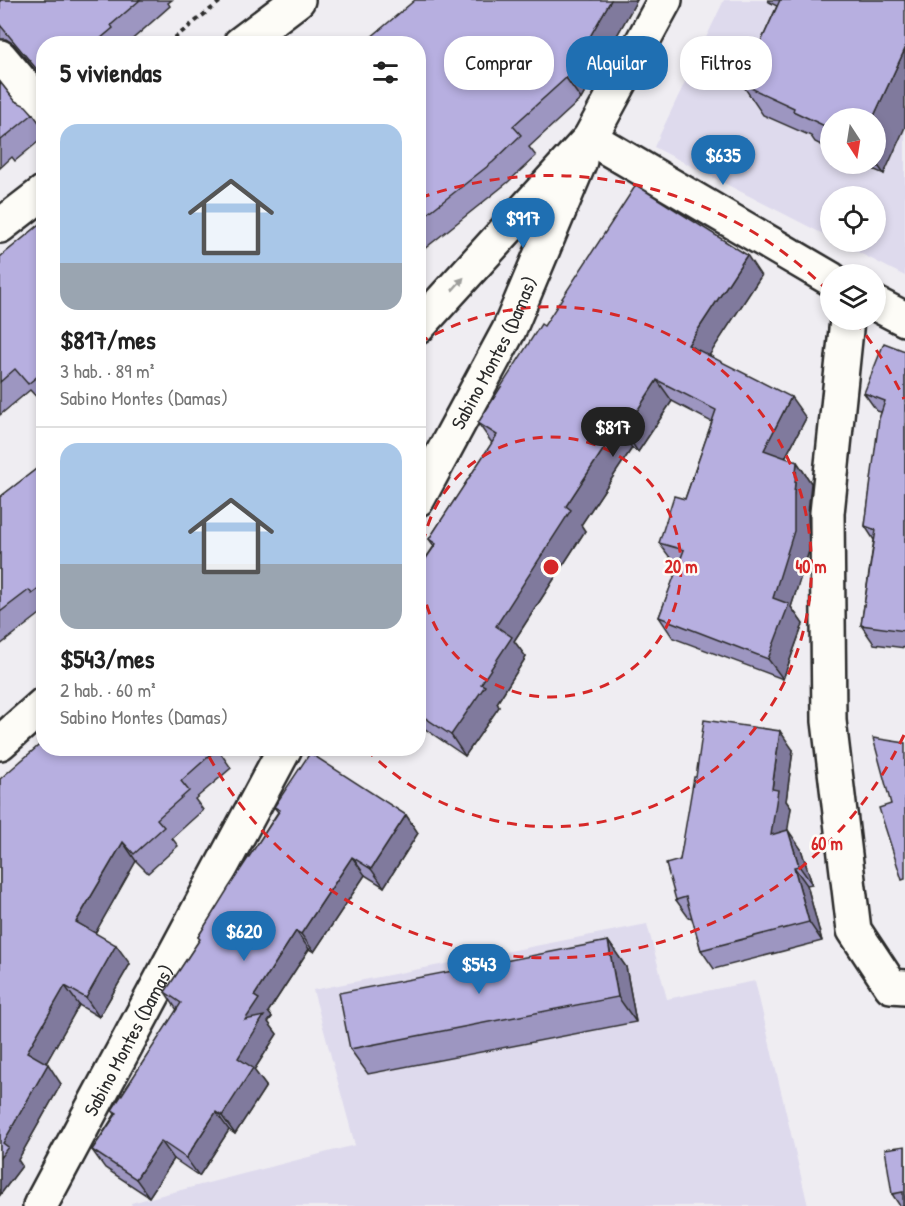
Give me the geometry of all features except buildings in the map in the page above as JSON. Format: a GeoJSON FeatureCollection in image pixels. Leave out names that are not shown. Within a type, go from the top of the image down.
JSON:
{"type":"FeatureCollection","features":[{"type":"Feature","properties":{"kind":"street"},"geometry":{"type":"LineString","coordinates":[[251,36],[298,0]]}},
{"type":"Feature","properties":{"kind":"street"},"geometry":{"type":"LineString","coordinates":[[426,318],[590,138],[665,0]]}},
{"type":"Feature","properties":{"kind":"street"},"geometry":{"type":"LineString","coordinates":[[0,57],[36,100]]}},
{"type":"Feature","properties":{"kind":"street"},"geometry":{"type":"LineString","coordinates":[[590,138],[820,273]]}},
{"type":"Feature","properties":{"kind":"street","name":"Sabino Montes (Damas)"},"geometry":{"type":"LineString","coordinates":[[426,484],[509,330],[590,138]]}},
{"type":"Feature","properties":{"kind":"street"},"geometry":{"type":"LineString","coordinates":[[0,226],[36,198]]}},
{"type":"Feature","properties":{"kind":"street"},"geometry":{"type":"LineString","coordinates":[[886,309],[905,319]]}},
{"type":"Feature","properties":{"kind":"street"},"geometry":{"type":"LineString","coordinates":[[846,330],[827,513],[829,721],[854,930],[891,986],[905,987]]}},
{"type":"Feature","properties":{"kind":"street"},"geometry":{"type":"LineString","coordinates":[[0,743],[36,711]]}},
{"type":"Feature","properties":{"kind":"street","name":"Sabino Montes (Damas)"},"geometry":{"type":"LineString","coordinates":[[40,1206],[281,756]]}},
{"type":"Feature","properties":{"kind":"path"},"geometry":{"type":"LineString","coordinates":[[177,36],[222,0]]}},
{"type":"Feature","properties":{"kind":"shaded area"},"geometry":{"type":"Polygon","coordinates":[[[724,0],[905,0],[905,276],[886,266],[886,264],[881,264],[858,252],[886,252],[886,186],[820,186],[820,232],[654,147],[681,90],[772,90],[772,36],[707,36],[724,0]]]}},
{"type":"Feature","properties":{"kind":"shaded area"},"geometry":{"type":"Polygon","coordinates":[[[647,924],[667,999],[755,981],[808,1206],[132,1206],[131,1203],[355,1145],[313,990],[647,924]]]}}]}
